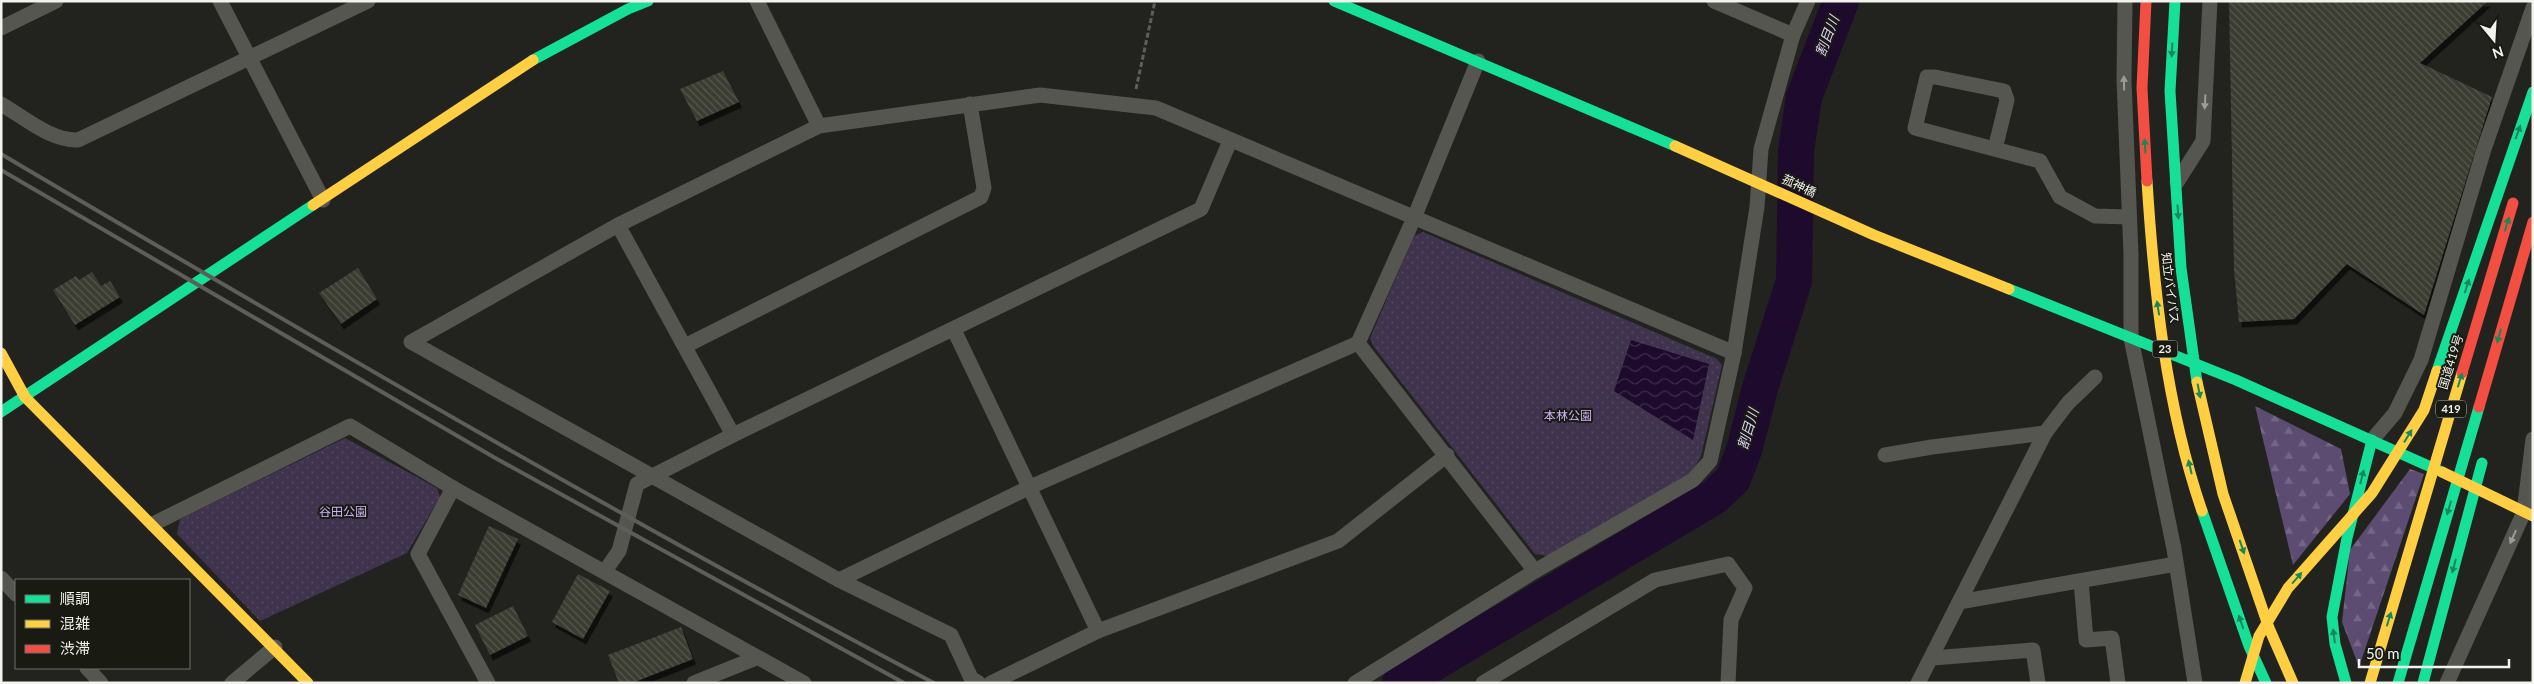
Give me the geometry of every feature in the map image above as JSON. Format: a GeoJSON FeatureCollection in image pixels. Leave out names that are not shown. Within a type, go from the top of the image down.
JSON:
{"type":"FeatureCollection","features":[{"type":"Feature","properties":{"kind":"main road"},"geometry":{"type":"LineString","coordinates":[[1,412],[535,58],[628,9],[648,1]]}},
{"type":"Feature","properties":{"kind":"main road","name":"菰神橋"},"geometry":{"type":"LineString","coordinates":[[1334,1],[1763,184],[1874,235],[2236,380],[2483,490],[2528,514]]}},
{"type":"Feature","properties":{"kind":"main road","name":"知立バイパス"},"geometry":{"type":"LineString","coordinates":[[2146,1],[2142,88],[2152,264],[2170,384],[2195,490],[2249,646],[2266,683]]}},
{"type":"Feature","properties":{"kind":"main road","name":"知立バイパス"},"geometry":{"type":"LineString","coordinates":[[2175,1],[2170,92],[2181,268],[2198,388],[2223,494],[2270,628],[2293,683]]}},
{"type":"Feature","properties":{"kind":"main road"},"geometry":{"type":"LineString","coordinates":[[2244,683],[2260,636],[2288,588],[2372,493],[2424,410],[2533,92]]}},
{"type":"Feature","properties":{"kind":"main road","name":"国道419号"},"geometry":{"type":"LineString","coordinates":[[2370,683],[2516,193]]}},
{"type":"Feature","properties":{"kind":"main road","name":"419"},"geometry":{"type":"LineString","coordinates":[[2398,683],[2533,222]]}},
{"type":"Feature","properties":{"kind":"main road"},"geometry":{"type":"LineString","coordinates":[[1,353],[25,396],[275,647],[308,683]]}},
{"type":"Feature","properties":{"kind":"main road"},"geometry":{"type":"LineString","coordinates":[[2346,683],[2335,644],[2332,617],[2347,538],[2372,440]]}},
{"type":"Feature","properties":{"kind":"main road"},"geometry":{"type":"LineString","coordinates":[[2423,683],[2486,448]]}},
{"type":"Feature","properties":{"kind":"street"},"geometry":{"type":"LineString","coordinates":[[1,28],[56,1]]}},
{"type":"Feature","properties":{"kind":"street"},"geometry":{"type":"LineString","coordinates":[[220,1],[323,200]]}},
{"type":"Feature","properties":{"kind":"street"},"geometry":{"type":"LineString","coordinates":[[1,104],[53,135],[66,140],[78,140],[368,1]]}},
{"type":"Feature","properties":{"kind":"street"},"geometry":{"type":"LineString","coordinates":[[757,1],[819,126]]}},
{"type":"Feature","properties":{"kind":"street"},"geometry":{"type":"LineString","coordinates":[[1714,1],[1793,35]]}},
{"type":"Feature","properties":{"kind":"street"},"geometry":{"type":"LineString","coordinates":[[1354,683],[1535,571],[1693,480],[1710,461],[1734,353],[1757,207],[1763,184],[1761,149],[1793,35],[1808,1]]}},
{"type":"Feature","properties":{"kind":"street"},"geometry":{"type":"LineString","coordinates":[[2125,1],[2124,80],[2131,338],[2176,564],[2195,683]]}},
{"type":"Feature","properties":{"kind":"street"},"geometry":{"type":"LineString","coordinates":[[2130,254],[2204,141],[2210,1]]}},
{"type":"Feature","properties":{"kind":"street"},"geometry":{"type":"LineString","coordinates":[[2372,440],[2395,413],[2421,360],[2484,150],[2533,8]]}},
{"type":"Feature","properties":{"kind":"street"},"geometry":{"type":"LineString","coordinates":[[839,580],[1030,487],[1358,343],[1414,218],[1478,61]]}},
{"type":"Feature","properties":{"kind":"street"},"geometry":{"type":"LineString","coordinates":[[1995,149],[2007,100],[2004,91],[1928,77],[1915,128],[2040,161],[2060,197],[2096,216],[2129,217]]}},
{"type":"Feature","properties":{"kind":"street"},"geometry":{"type":"LineString","coordinates":[[979,683],[971,678],[951,635],[839,580],[411,342],[618,224],[819,126],[1040,94],[1156,108],[1230,141],[1734,353]]}},
{"type":"Feature","properties":{"kind":"street"},"geometry":{"type":"LineString","coordinates":[[685,346],[981,197],[984,188],[970,104]]}},
{"type":"Feature","properties":{"kind":"street"},"geometry":{"type":"LineString","coordinates":[[606,571],[619,551],[637,484],[733,435],[1200,210],[1230,141]]}},
{"type":"Feature","properties":{"kind":"street"},"geometry":{"type":"LineString","coordinates":[[618,224],[733,435]]}},
{"type":"Feature","properties":{"kind":"street"},"geometry":{"type":"LineString","coordinates":[[954,330],[1098,631]]}},
{"type":"Feature","properties":{"kind":"street"},"geometry":{"type":"LineString","coordinates":[[1358,343],[1447,455],[1535,571]]}},
{"type":"Feature","properties":{"kind":"street"},"geometry":{"type":"LineString","coordinates":[[1918,683],[1933,658],[1959,602],[2045,433],[2068,403],[2095,377]]}},
{"type":"Feature","properties":{"kind":"street"},"geometry":{"type":"LineString","coordinates":[[153,524],[350,426],[453,488],[606,571],[756,658],[804,683]]}},
{"type":"Feature","properties":{"kind":"street"},"geometry":{"type":"LineString","coordinates":[[1886,455],[1932,447],[2045,433]]}},
{"type":"Feature","properties":{"kind":"street"},"geometry":{"type":"LineString","coordinates":[[2446,683],[2528,514],[2533,438]]}},
{"type":"Feature","properties":{"kind":"street"},"geometry":{"type":"LineString","coordinates":[[991,683],[1098,631],[1338,541],[1447,455]]}},
{"type":"Feature","properties":{"kind":"street"},"geometry":{"type":"LineString","coordinates":[[453,488],[418,554],[488,683]]}},
{"type":"Feature","properties":{"kind":"street"},"geometry":{"type":"LineString","coordinates":[[1492,681],[1655,580],[1728,564],[1745,588],[1731,620],[1728,683]]}},
{"type":"Feature","properties":{"kind":"street"},"geometry":{"type":"LineString","coordinates":[[1959,602],[2176,564]]}},
{"type":"Feature","properties":{"kind":"street"},"geometry":{"type":"LineString","coordinates":[[1,578],[15,593]]}},
{"type":"Feature","properties":{"kind":"street"},"geometry":{"type":"LineString","coordinates":[[2081,581],[2086,640],[2112,638],[2118,683]]}},
{"type":"Feature","properties":{"kind":"street"},"geometry":{"type":"LineString","coordinates":[[232,683],[275,647]]}},
{"type":"Feature","properties":{"kind":"street"},"geometry":{"type":"LineString","coordinates":[[1933,658],[2033,650],[2038,683]]}},
{"type":"Feature","properties":{"kind":"street"},"geometry":{"type":"LineString","coordinates":[[694,683],[756,658]]}},
{"type":"Feature","properties":{"kind":"street"},"geometry":{"type":"LineString","coordinates":[[88,669],[101,683]]}},
{"type":"Feature","properties":{"kind":"path"},"geometry":{"type":"LineString","coordinates":[[1132,106],[1155,1]]}},
{"type":"Feature","properties":{"kind":"green space","name":"本林公園"},"geometry":{"type":"Polygon","coordinates":[[[1423,232],[1717,359],[1722,365],[1701,456],[1694,469],[1682,479],[1548,556],[1535,554],[1374,347],[1370,338],[1414,236],[1423,232]]]}},
{"type":"Feature","properties":{"kind":"green space"},"geometry":{"type":"Polygon","coordinates":[[[2255,406],[2341,449],[2350,494],[2293,565],[2255,406]]]}},
{"type":"Feature","properties":{"kind":"green space","name":"谷田公園"},"geometry":{"type":"Polygon","coordinates":[[[345,438],[437,488],[440,497],[407,553],[260,621],[177,534],[180,519],[345,438]]]}},
{"type":"Feature","properties":{"kind":"green space"},"geometry":{"type":"Polygon","coordinates":[[[2410,469],[2424,474],[2359,667],[2342,622],[2350,550],[2410,469]]]}},
{"type":"Feature","properties":{"kind":"water"},"geometry":{"type":"Polygon","coordinates":[[[1631,340],[1709,364],[1693,440],[1614,391],[1631,340]]]}},
{"type":"Feature","properties":{"kind":"building"},"geometry":{"type":"Polygon","coordinates":[[[2229,1],[2488,1],[2420,63],[2492,97],[2424,315],[2347,264],[2294,319],[2239,322],[2234,270],[2229,1]]]}},
{"type":"Feature","properties":{"kind":"building"},"geometry":{"type":"Polygon","coordinates":[[[723,71],[739,102],[697,121],[680,89],[723,71]]]}},
{"type":"Feature","properties":{"kind":"building"},"geometry":{"type":"Polygon","coordinates":[[[358,268],[377,299],[341,324],[319,293],[358,268]]]}},
{"type":"Feature","properties":{"kind":"building"},"geometry":{"type":"Polygon","coordinates":[[[92,272],[101,286],[110,281],[120,297],[75,325],[53,290],[76,276],[79,280],[92,272]]]}},
{"type":"Feature","properties":{"kind":"building"},"geometry":{"type":"Polygon","coordinates":[[[489,526],[518,539],[486,608],[458,595],[489,526]]]}},
{"type":"Feature","properties":{"kind":"building"},"geometry":{"type":"Polygon","coordinates":[[[578,574],[610,591],[583,639],[552,622],[578,574]]]}},
{"type":"Feature","properties":{"kind":"building"},"geometry":{"type":"Polygon","coordinates":[[[513,606],[528,636],[490,655],[475,625],[513,606]]]}},
{"type":"Feature","properties":{"kind":"building"},"geometry":{"type":"Polygon","coordinates":[[[681,627],[693,659],[632,683],[619,683],[608,655],[681,627]]]}},
{"type":"Feature","properties":{"kind":"waterway","name":"割目川"},"geometry":{"type":"LineString","coordinates":[[1400,683],[1714,497],[1733,479],[1745,447],[1760,388],[1794,281],[1796,151],[1804,97],[1841,1]]}},
{"type":"Feature","properties":{"kind":"railway"},"geometry":{"type":"LineString","coordinates":[[1,154],[464,424],[698,556],[934,683]]}},
{"type":"Feature","properties":{"kind":"railway"},"geometry":{"type":"LineString","coordinates":[[1,170],[497,459],[904,683]]}},
{"type":"Feature","properties":{"kind":"traffic: fast"},"geometry":{"type":"LineString","coordinates":[[533,60],[628,9],[648,1]]}},
{"type":"Feature","properties":{"kind":"traffic: fast"},"geometry":{"type":"LineString","coordinates":[[1334,1],[1675,146]]}},
{"type":"Feature","properties":{"kind":"traffic: fast"},"geometry":{"type":"LineString","coordinates":[[2175,1],[2170,91],[2181,268],[2197,382]]}},
{"type":"Feature","properties":{"kind":"traffic: fast"},"geometry":{"type":"LineString","coordinates":[[2437,371],[2533,92]]}},
{"type":"Feature","properties":{"kind":"traffic: fast"},"geometry":{"type":"LineString","coordinates":[[1,412],[313,205]]}},
{"type":"Feature","properties":{"kind":"traffic: fast"},"geometry":{"type":"LineString","coordinates":[[2009,289],[2236,380],[2442,472]]}},
{"type":"Feature","properties":{"kind":"traffic: fast"},"geometry":{"type":"LineString","coordinates":[[2398,683],[2479,407]]}},
{"type":"Feature","properties":{"kind":"traffic: fast"},"geometry":{"type":"LineString","coordinates":[[2346,683],[2335,644],[2332,617],[2347,538],[2372,440]]}},
{"type":"Feature","properties":{"kind":"traffic: fast"},"geometry":{"type":"LineString","coordinates":[[2423,683],[2482,463]]}},
{"type":"Feature","properties":{"kind":"traffic: fast"},"geometry":{"type":"LineString","coordinates":[[2202,511],[2249,646],[2266,683]]}},
{"type":"Feature","properties":{"kind":"traffic: slow"},"geometry":{"type":"LineString","coordinates":[[313,205],[533,60]]}},
{"type":"Feature","properties":{"kind":"traffic: slow"},"geometry":{"type":"LineString","coordinates":[[1675,146],[1874,235],[2009,289]]}},
{"type":"Feature","properties":{"kind":"traffic: slow"},"geometry":{"type":"LineString","coordinates":[[2147,181],[2153,265],[2164,348],[2179,431],[2202,511]]}},
{"type":"Feature","properties":{"kind":"traffic: slow"},"geometry":{"type":"LineString","coordinates":[[1,353],[25,397],[308,683]]}},
{"type":"Feature","properties":{"kind":"traffic: slow"},"geometry":{"type":"LineString","coordinates":[[2245,683],[2259,636],[2288,588],[2372,493],[2424,410],[2437,371]]}},
{"type":"Feature","properties":{"kind":"traffic: slow"},"geometry":{"type":"LineString","coordinates":[[2370,683],[2462,373]]}},
{"type":"Feature","properties":{"kind":"traffic: slow"},"geometry":{"type":"LineString","coordinates":[[2197,382],[2223,494],[2269,628],[2293,683]]}},
{"type":"Feature","properties":{"kind":"traffic: slow"},"geometry":{"type":"LineString","coordinates":[[2442,472],[2533,516]]}},
{"type":"Feature","properties":{"kind":"traffic: jam"},"geometry":{"type":"LineString","coordinates":[[2146,1],[2142,88],[2147,181]]}},
{"type":"Feature","properties":{"kind":"traffic: jam"},"geometry":{"type":"LineString","coordinates":[[2462,373],[2513,203]]}},
{"type":"Feature","properties":{"kind":"traffic: jam"},"geometry":{"type":"LineString","coordinates":[[2479,407],[2533,222]]}}]}
